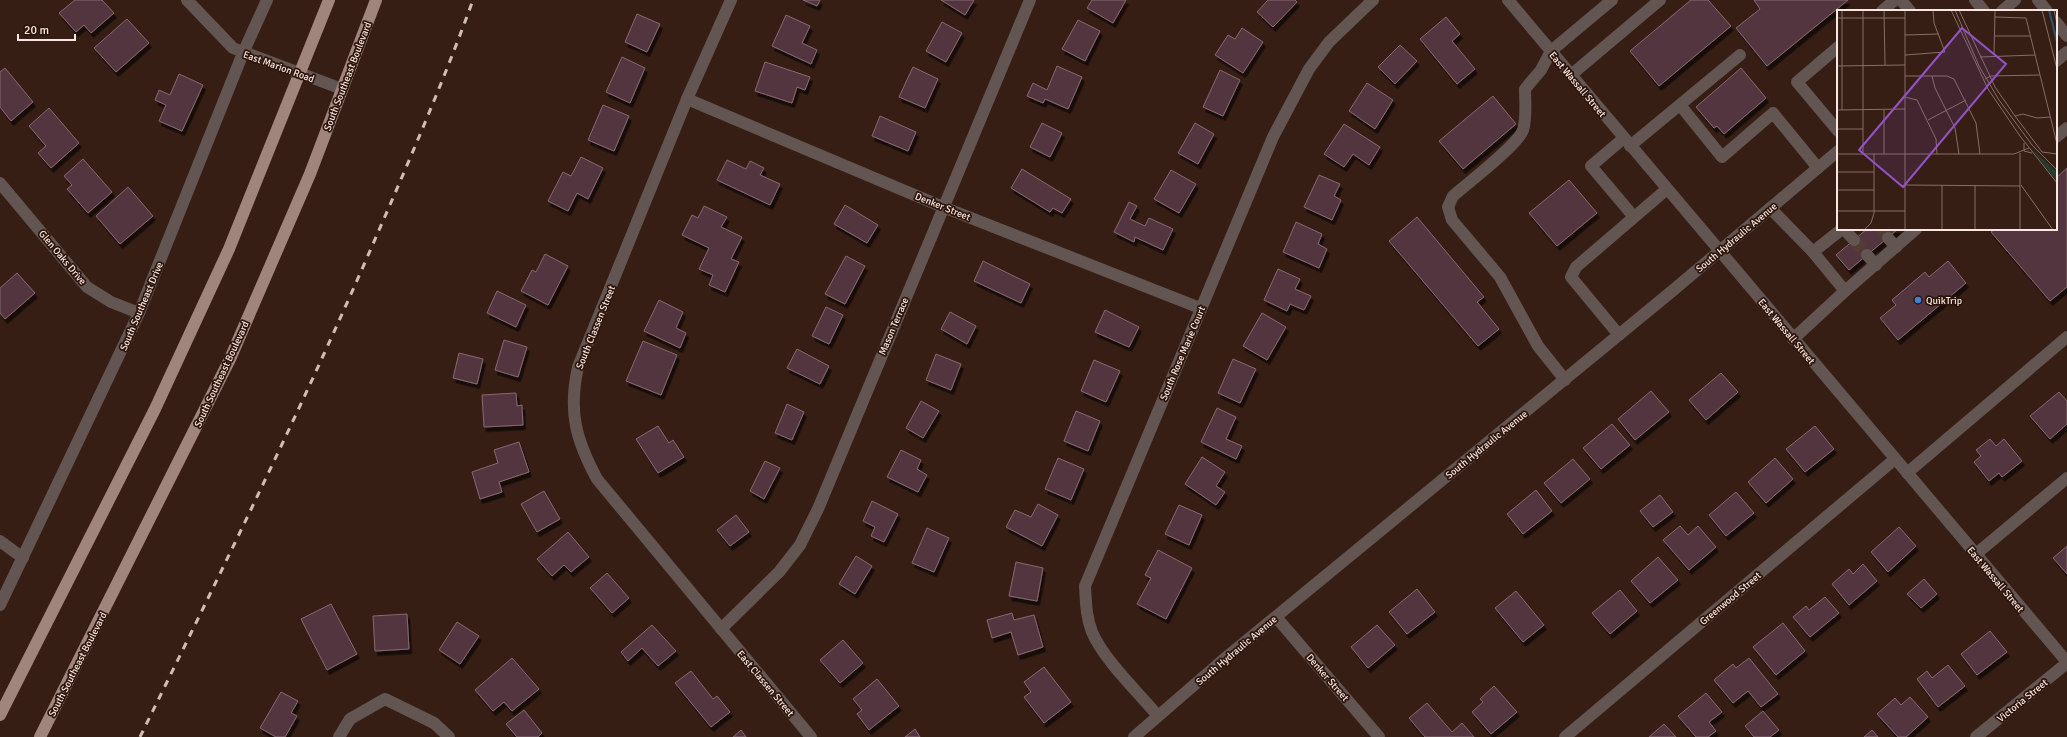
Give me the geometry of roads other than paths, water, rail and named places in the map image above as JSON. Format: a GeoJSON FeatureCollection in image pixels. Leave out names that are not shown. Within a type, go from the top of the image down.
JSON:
{"type":"FeatureCollection","features":[{"type":"Feature","properties":{"kind":"main road"},"geometry":{"type":"LineString","coordinates":[[0,715],[155,409],[229,249],[301,75],[329,0]]}},
{"type":"Feature","properties":{"kind":"main road","name":"South Southeast Boulevard"},"geometry":{"type":"LineString","coordinates":[[40,737],[230,359],[310,174],[376,0]]}},
{"type":"Feature","properties":{"kind":"street","name":"East Marion Road"},"geometry":{"type":"LineString","coordinates":[[187,0],[233,48],[301,75],[342,89]]}},
{"type":"Feature","properties":{"kind":"street","name":"South Southeast Drive"},"geometry":{"type":"LineString","coordinates":[[0,606],[140,313],[243,53],[267,0]]}},
{"type":"Feature","properties":{"kind":"street","name":"South Classen Street"},"geometry":{"type":"LineString","coordinates":[[720,629],[597,479],[584,454],[576,430],[573,408],[574,386],[578,367],[688,99],[731,0]]}},
{"type":"Feature","properties":{"kind":"street","name":"Mason Terrace"},"geometry":{"type":"LineString","coordinates":[[720,629],[779,572],[800,544],[818,509],[1030,0]]}},
{"type":"Feature","properties":{"kind":"street","name":"South Rose Marie Court"},"geometry":{"type":"LineString","coordinates":[[1158,716],[1099,647],[1091,631],[1086,611],[1085,586],[1200,308],[1274,137],[1308,68],[1329,42],[1374,0]]}},
{"type":"Feature","properties":{"kind":"street","name":"East Wassall Street"},"geometry":{"type":"LineString","coordinates":[[1508,0],[1719,252],[2067,662]]}},
{"type":"Feature","properties":{"kind":"street"},"geometry":{"type":"LineString","coordinates":[[1565,380],[1538,346],[1500,277],[1452,220],[1448,207],[1453,196],[1513,144],[1523,131],[1526,113],[1525,90],[1541,70],[1551,51],[1612,0]]}},
{"type":"Feature","properties":{"kind":"street"},"geometry":{"type":"LineString","coordinates":[[1883,10],[1895,0]]}},
{"type":"Feature","properties":{"kind":"street"},"geometry":{"type":"LineString","coordinates":[[1900,0],[1909,10]]}},
{"type":"Feature","properties":{"kind":"street"},"geometry":{"type":"LineString","coordinates":[[1975,0],[1983,10]]}},
{"type":"Feature","properties":{"kind":"street"},"geometry":{"type":"LineString","coordinates":[[2003,10],[2015,0]]}},
{"type":"Feature","properties":{"kind":"street"},"geometry":{"type":"LineString","coordinates":[[2038,0],[2046,10]]}},
{"type":"Feature","properties":{"kind":"street"},"geometry":{"type":"LineString","coordinates":[[1571,76],[1659,1]]}},
{"type":"Feature","properties":{"kind":"street"},"geometry":{"type":"LineString","coordinates":[[2057,23],[2067,36]]}},
{"type":"Feature","properties":{"kind":"street"},"geometry":{"type":"LineString","coordinates":[[1837,49],[1796,82],[1837,130]]}},
{"type":"Feature","properties":{"kind":"street"},"geometry":{"type":"LineString","coordinates":[[2057,60],[2067,52]]}},
{"type":"Feature","properties":{"kind":"street"},"geometry":{"type":"LineString","coordinates":[[1634,217],[1591,166],[1680,105],[1740,55]]}},
{"type":"Feature","properties":{"kind":"street","name":"Denker Street"},"geometry":{"type":"LineString","coordinates":[[688,99],[943,207],[1200,308]]}},
{"type":"Feature","properties":{"kind":"street"},"geometry":{"type":"LineString","coordinates":[[1680,105],[1722,157],[1773,112],[1818,168]]}},
{"type":"Feature","properties":{"kind":"street"},"geometry":{"type":"LineString","coordinates":[[2057,136],[2067,128]]}},
{"type":"Feature","properties":{"kind":"street","name":"South Hydraulic Avenue"},"geometry":{"type":"LineString","coordinates":[[1134,737],[1223,660],[1565,380],[1837,152]]}},
{"type":"Feature","properties":{"kind":"street","name":"Glen Oaks Drive"},"geometry":{"type":"LineString","coordinates":[[1,187],[87,286],[111,302],[140,313]]}},
{"type":"Feature","properties":{"kind":"street"},"geometry":{"type":"LineString","coordinates":[[1619,335],[1571,277],[1576,268],[1666,189]]}},
{"type":"Feature","properties":{"kind":"street"},"geometry":{"type":"LineString","coordinates":[[1770,208],[1813,252],[1845,291]]}},
{"type":"Feature","properties":{"kind":"street"},"geometry":{"type":"LineString","coordinates":[[1813,252],[1842,230]]}},
{"type":"Feature","properties":{"kind":"street"},"geometry":{"type":"LineString","coordinates":[[1844,230],[1854,240]]}},
{"type":"Feature","properties":{"kind":"street"},"geometry":{"type":"LineString","coordinates":[[1793,339],[1915,230]]}},
{"type":"Feature","properties":{"kind":"street"},"geometry":{"type":"LineString","coordinates":[[1888,238],[1896,247]]}},
{"type":"Feature","properties":{"kind":"street"},"geometry":{"type":"LineString","coordinates":[[1867,255],[1876,266]]}},
{"type":"Feature","properties":{"kind":"street"},"geometry":{"type":"LineString","coordinates":[[1907,473],[2067,338]]}},
{"type":"Feature","properties":{"kind":"street","name":"Greenwood Street"},"geometry":{"type":"LineString","coordinates":[[1565,737],[1895,459]]}},
{"type":"Feature","properties":{"kind":"street"},"geometry":{"type":"LineString","coordinates":[[1976,554],[2067,478]]}},
{"type":"Feature","properties":{"kind":"street"},"geometry":{"type":"LineString","coordinates":[[0,541],[23,558]]}},
{"type":"Feature","properties":{"kind":"street","name":"Denker Street"},"geometry":{"type":"LineString","coordinates":[[1276,617],[1379,737]]}},
{"type":"Feature","properties":{"kind":"street","name":"East Classen Street"},"geometry":{"type":"LineString","coordinates":[[720,629],[811,737]]}},
{"type":"Feature","properties":{"kind":"street","name":"Victoria Street"},"geometry":{"type":"LineString","coordinates":[[1976,737],[2067,662]]}},
{"type":"Feature","properties":{"kind":"street"},"geometry":{"type":"LineString","coordinates":[[339,737],[350,720],[385,699],[434,723],[449,737]]}},
{"type":"Feature","properties":{"kind":"tunnel"},"geometry":{"type":"LineString","coordinates":[[1881,230],[1888,238]]}},
{"type":"Feature","properties":{"kind":"tunnel"},"geometry":{"type":"LineString","coordinates":[[1854,240],[1867,255]]}},
{"type":"Feature","properties":{"kind":"railway"},"geometry":{"type":"LineString","coordinates":[[140,737],[320,363],[389,208],[473,0]]}},
{"type":"Feature","properties":{"kind":"place","name":"QuikTrip"},"geometry":{"type":"Point","coordinates":[1918,300]}}]}
